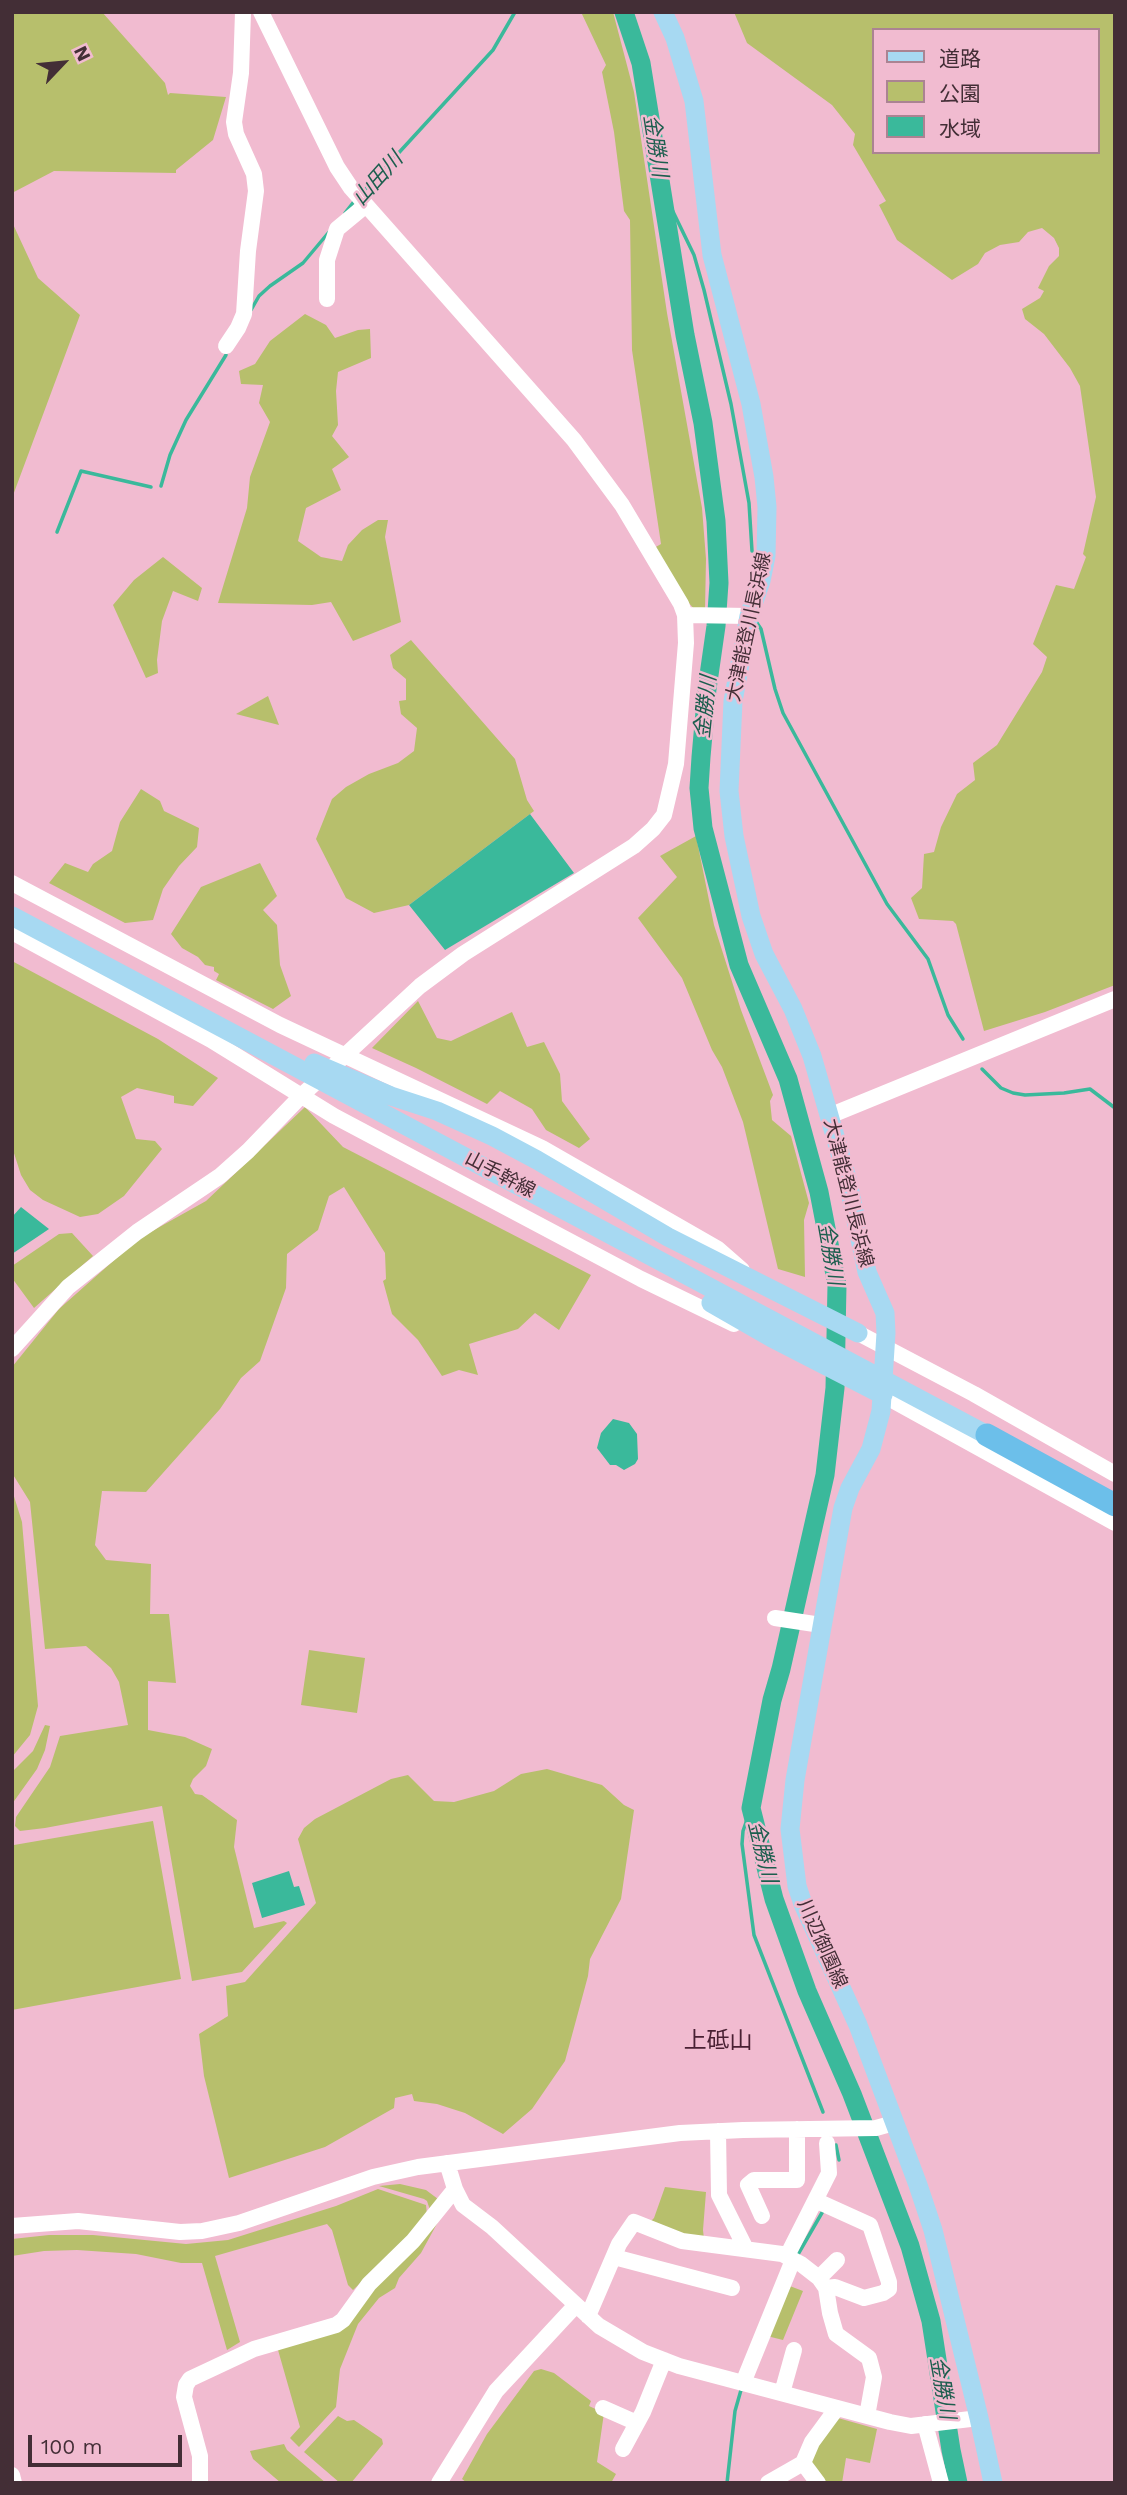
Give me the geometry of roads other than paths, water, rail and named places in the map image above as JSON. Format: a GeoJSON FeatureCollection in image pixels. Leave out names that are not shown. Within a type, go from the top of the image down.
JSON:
{"type":"FeatureCollection","features":[{"type":"Feature","properties":{"kind":"highway"},"geometry":{"type":"LineString","coordinates":[[987,1435],[1115,1506]]}},
{"type":"Feature","properties":{"kind":"main road","name":"大津能登川長浜線"},"geometry":{"type":"LineString","coordinates":[[663,12],[675,38],[694,101],[712,255],[751,404],[767,508],[766,556],[761,581],[746,616],[733,701],[729,791],[734,836],[751,916],[764,954],[804,1036],[857,1217],[867,1272],[885,1313],[883,1395]]}},
{"type":"Feature","properties":{"kind":"main road","name":"山手幹線"},"geometry":{"type":"LineString","coordinates":[[12,916],[344,1090],[987,1435]]}},
{"type":"Feature","properties":{"kind":"main road"},"geometry":{"type":"LineString","coordinates":[[181,1005],[292,1063]]}},
{"type":"Feature","properties":{"kind":"main road"},"geometry":{"type":"LineString","coordinates":[[344,1090],[391,1096],[437,1111],[492,1136],[668,1237],[858,1333]]}},
{"type":"Feature","properties":{"kind":"main road"},"geometry":{"type":"LineString","coordinates":[[344,1090],[434,1155],[883,1395]]}},
{"type":"Feature","properties":{"kind":"main road","name":"川辺御園線"},"geometry":{"type":"LineString","coordinates":[[883,1395],[871,1449],[850,1488],[843,1508],[821,1625],[790,1829],[797,1886],[813,1928],[858,2025],[890,2125],[918,2185],[933,2230],[971,2418],[993,2483]]}},
{"type":"Feature","properties":{"kind":"street"},"geometry":{"type":"LineString","coordinates":[[226,346],[244,314],[248,251],[256,191],[254,174],[236,134],[234,122],[241,72],[243,12]]}},
{"type":"Feature","properties":{"kind":"street"},"geometry":{"type":"LineString","coordinates":[[12,1349],[68,1287],[138,1232],[220,1176],[301,1096],[420,986],[463,954],[634,846],[664,815],[676,764],[690,616],[622,505],[574,440],[361,199],[337,167],[261,12]]}},
{"type":"Feature","properties":{"kind":"street"},"geometry":{"type":"LineString","coordinates":[[327,299],[327,260],[337,229],[361,199]]}},
{"type":"Feature","properties":{"kind":"street"},"geometry":{"type":"LineString","coordinates":[[690,616],[746,616]]}},
{"type":"Feature","properties":{"kind":"street"},"geometry":{"type":"LineString","coordinates":[[12,883],[279,1026],[542,1148],[718,1249],[753,1280]]}},
{"type":"Feature","properties":{"kind":"street"},"geometry":{"type":"LineString","coordinates":[[12,932],[187,1026],[334,1116],[641,1279],[716,1317],[772,1338]]}},
{"type":"Feature","properties":{"kind":"street"},"geometry":{"type":"LineString","coordinates":[[829,1116],[1115,999]]}},
{"type":"Feature","properties":{"kind":"street"},"geometry":{"type":"LineString","coordinates":[[858,1333],[1115,1474]]}},
{"type":"Feature","properties":{"kind":"street"},"geometry":{"type":"LineString","coordinates":[[883,1395],[1115,1523]]}},
{"type":"Feature","properties":{"kind":"street"},"geometry":{"type":"LineString","coordinates":[[775,1618],[821,1625]]}},
{"type":"Feature","properties":{"kind":"street"},"geometry":{"type":"LineString","coordinates":[[12,2226],[78,2221],[110,2222],[180,2232],[202,2231],[239,2223],[373,2177],[418,2167],[718,2131],[876,2128],[890,2125]]}},
{"type":"Feature","properties":{"kind":"street"},"geometry":{"type":"LineString","coordinates":[[762,2216],[748,2185],[754,2180],[796,2180],[797,2129]]}},
{"type":"Feature","properties":{"kind":"street"},"geometry":{"type":"LineString","coordinates":[[718,2131],[719,2195],[746,2249]]}},
{"type":"Feature","properties":{"kind":"street"},"geometry":{"type":"LineString","coordinates":[[743,2383],[790,2258],[829,2173],[827,2143]]}},
{"type":"Feature","properties":{"kind":"street"},"geometry":{"type":"LineString","coordinates":[[447,2164],[463,2205],[492,2227],[599,2326],[632,2345],[664,2360],[743,2383],[911,2426],[971,2418]]}},
{"type":"Feature","properties":{"kind":"street"},"geometry":{"type":"LineString","coordinates":[[200,2483],[200,2456],[184,2397],[190,2379],[254,2349],[337,2325],[369,2284],[413,2241],[455,2189]]}},
{"type":"Feature","properties":{"kind":"street"},"geometry":{"type":"LineString","coordinates":[[589,2316],[619,2244],[634,2222],[682,2241],[782,2254],[823,2283],[864,2298],[889,2289],[870,2225],[817,2201]]}},
{"type":"Feature","properties":{"kind":"street"},"geometry":{"type":"LineString","coordinates":[[614,2257],[732,2288]]}},
{"type":"Feature","properties":{"kind":"street"},"geometry":{"type":"LineString","coordinates":[[837,2260],[823,2283],[836,2334],[869,2358],[874,2376],[867,2416]]}},
{"type":"Feature","properties":{"kind":"street"},"geometry":{"type":"LineString","coordinates":[[439,2483],[496,2391],[575,2306]]}},
{"type":"Feature","properties":{"kind":"street"},"geometry":{"type":"LineString","coordinates":[[782,2393],[794,2350]]}},
{"type":"Feature","properties":{"kind":"street"},"geometry":{"type":"LineString","coordinates":[[623,2449],[664,2360]]}},
{"type":"Feature","properties":{"kind":"street"},"geometry":{"type":"LineString","coordinates":[[603,2408],[637,2423]]}},
{"type":"Feature","properties":{"kind":"street"},"geometry":{"type":"LineString","coordinates":[[768,2483],[803,2463],[812,2442],[838,2408]]}},
{"type":"Feature","properties":{"kind":"street"},"geometry":{"type":"LineString","coordinates":[[928,2424],[941,2483]]}},
{"type":"Feature","properties":{"kind":"street"},"geometry":{"type":"LineString","coordinates":[[803,2463],[818,2483]]}},
{"type":"Feature","properties":{"kind":"street"},"geometry":{"type":"LineString","coordinates":[[12,2475],[14,2483]]}},
{"type":"Feature","properties":{"kind":"water"},"geometry":{"type":"Polygon","coordinates":[[[530,814],[574,873],[445,950],[409,905],[530,814]]]}},
{"type":"Feature","properties":{"kind":"water"},"geometry":{"type":"Polygon","coordinates":[[[21,1207],[49,1229],[12,1254],[12,1217],[21,1207]]]}},
{"type":"Feature","properties":{"kind":"water"},"geometry":{"type":"Polygon","coordinates":[[[613,1419],[629,1423],[637,1434],[638,1459],[624,1470],[610,1465],[597,1448],[601,1433],[613,1419]]]}},
{"type":"Feature","properties":{"kind":"water"},"geometry":{"type":"Polygon","coordinates":[[[289,1871],[294,1887],[299,1886],[305,1905],[262,1918],[252,1883],[289,1871]]]}},
{"type":"Feature","properties":{"kind":"waterway","name":"山田川"},"geometry":{"type":"LineString","coordinates":[[361,194],[493,50],[515,12]]}},
{"type":"Feature","properties":{"kind":"waterway","name":"金勝川"},"geometry":{"type":"LineString","coordinates":[[624,12],[641,63],[685,335],[703,423],[716,521],[719,583],[699,788],[703,828],[739,965],[788,1079],[819,1192],[837,1285],[835,1388],[825,1475],[772,1700],[751,1808],[774,1899],[807,1991],[852,2094],[910,2246],[931,2321],[958,2483]]}},
{"type":"Feature","properties":{"kind":"waterway"},"geometry":{"type":"LineString","coordinates":[[663,191],[694,255],[704,290],[731,404],[749,503],[752,551]]}},
{"type":"Feature","properties":{"kind":"waterway","name":"山田川"},"geometry":{"type":"LineString","coordinates":[[345,213],[356,199]]}},
{"type":"Feature","properties":{"kind":"waterway","name":"山田川"},"geometry":{"type":"LineString","coordinates":[[251,310],[259,296],[303,263],[329,232]]}},
{"type":"Feature","properties":{"kind":"waterway","name":"山田川"},"geometry":{"type":"LineString","coordinates":[[161,486],[170,455],[186,420],[226,355]]}},
{"type":"Feature","properties":{"kind":"waterway","name":"山田川"},"geometry":{"type":"LineString","coordinates":[[57,532],[81,471],[151,487]]}},
{"type":"Feature","properties":{"kind":"waterway"},"geometry":{"type":"LineString","coordinates":[[757,623],[761,629],[783,713],[887,904],[928,959],[948,1015],[963,1039]]}},
{"type":"Feature","properties":{"kind":"waterway"},"geometry":{"type":"LineString","coordinates":[[982,1069],[1001,1088],[1013,1093],[1064,1093],[1090,1089],[1115,1108]]}},
{"type":"Feature","properties":{"kind":"waterway"},"geometry":{"type":"LineString","coordinates":[[751,1808],[743,1831],[742,1844],[754,1935],[823,2112]]}},
{"type":"Feature","properties":{"kind":"waterway"},"geometry":{"type":"LineString","coordinates":[[836,2145],[839,2160]]}},
{"type":"Feature","properties":{"kind":"waterway"},"geometry":{"type":"LineString","coordinates":[[797,2256],[823,2211]]}},
{"type":"Feature","properties":{"kind":"waterway"},"geometry":{"type":"LineString","coordinates":[[727,2483],[735,2411],[741,2390]]}},
{"type":"Feature","properties":{"kind":"district","name":"上砥山"},"geometry":{"type":"Point","coordinates":[718,2041]}}]}
